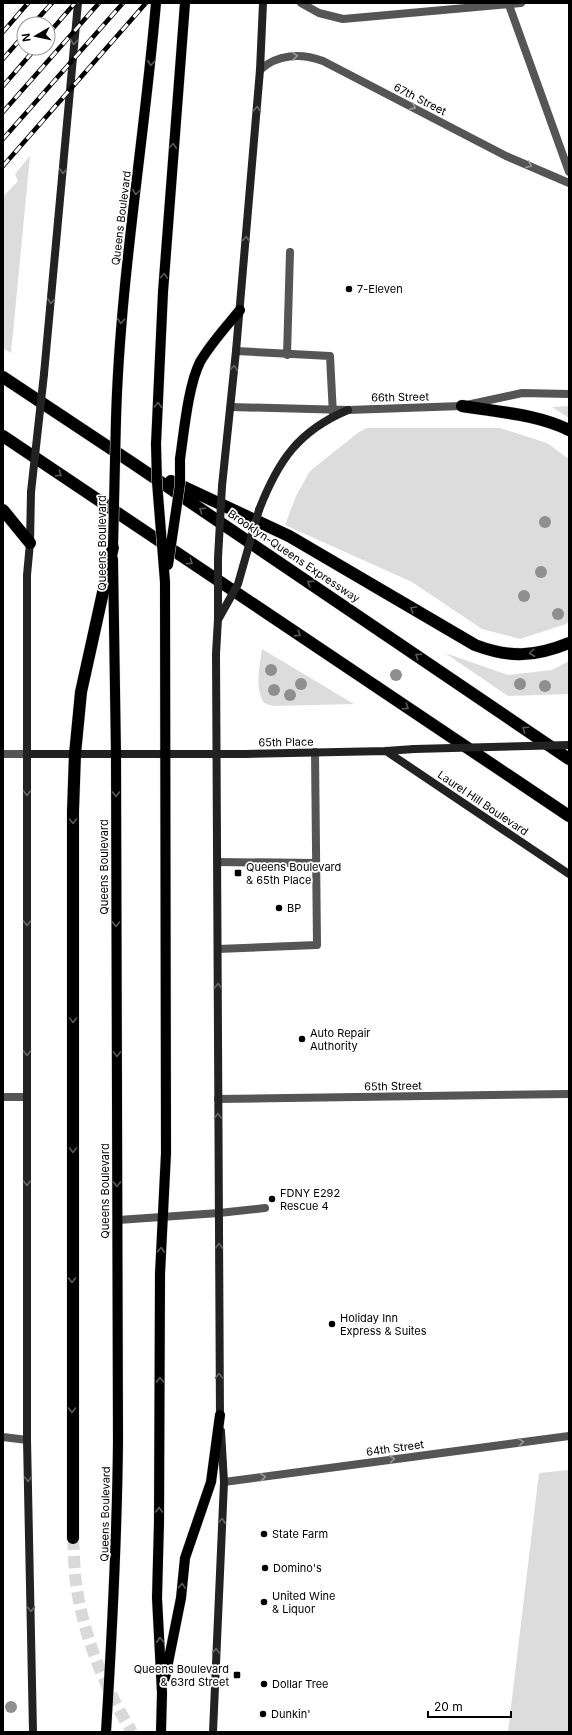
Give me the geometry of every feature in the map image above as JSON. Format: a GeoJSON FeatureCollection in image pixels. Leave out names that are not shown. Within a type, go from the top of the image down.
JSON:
{"type":"FeatureCollection","features":[{"type":"Feature","properties":{"kind":"highway","name":"Brooklyn-Queens Expressway"},"geometry":{"type":"LineString","coordinates":[[3,377],[569,759]]}},
{"type":"Feature","properties":{"kind":"highway"},"geometry":{"type":"LineString","coordinates":[[462,406],[539,419],[555,423],[569,430]]}},
{"type":"Feature","properties":{"kind":"highway"},"geometry":{"type":"LineString","coordinates":[[3,436],[569,816]]}},
{"type":"Feature","properties":{"kind":"highway"},"geometry":{"type":"LineString","coordinates":[[134,464],[289,536],[475,645],[493,652],[511,655],[545,651],[569,643]]}},
{"type":"Feature","properties":{"kind":"highway"},"geometry":{"type":"LineString","coordinates":[[3,510],[30,543]]}},
{"type":"Feature","properties":{"kind":"highway"},"geometry":{"type":"LineString","coordinates":[[73,1538],[73,811],[75,754],[81,692],[113,547]]}},
{"type":"Feature","properties":{"kind":"main road","name":"Queens Boulevard"},"geometry":{"type":"LineString","coordinates":[[106,1732],[117,1527],[118,1220],[116,754],[113,547],[116,419],[122,317],[150,74],[156,3]]}},
{"type":"Feature","properties":{"kind":"main road"},"geometry":{"type":"LineString","coordinates":[[161,1732],[162,1693],[158,1598],[160,1274],[166,1153],[165,582],[157,482],[156,444],[162,292],[185,3]]}},
{"type":"Feature","properties":{"kind":"main road"},"geometry":{"type":"LineString","coordinates":[[165,582],[180,484],[180,459],[193,380],[207,351],[240,310]]}},
{"type":"Feature","properties":{"kind":"main road"},"geometry":{"type":"LineString","coordinates":[[162,1693],[181,1598],[185,1558],[211,1482],[220,1415]]}},
{"type":"Feature","properties":{"kind":"street"},"geometry":{"type":"LineString","coordinates":[[33,1732],[27,1440],[27,575],[30,543],[31,492],[44,374],[78,3]]}},
{"type":"Feature","properties":{"kind":"street"},"geometry":{"type":"LineString","coordinates":[[213,1732],[224,1482],[220,1415],[216,654],[218,619],[218,558],[222,486],[240,310],[260,70],[263,3]]}},
{"type":"Feature","properties":{"kind":"street"},"geometry":{"type":"LineString","coordinates":[[301,3],[319,14],[343,19],[521,3]]}},
{"type":"Feature","properties":{"kind":"street"},"geometry":{"type":"LineString","coordinates":[[510,4],[569,172]]}},
{"type":"Feature","properties":{"kind":"street","name":"67th Street"},"geometry":{"type":"LineString","coordinates":[[260,70],[276,59],[301,55],[311,56],[506,156],[569,183]]}},
{"type":"Feature","properties":{"kind":"street"},"geometry":{"type":"LineString","coordinates":[[287,355],[290,252]]}},
{"type":"Feature","properties":{"kind":"street"},"geometry":{"type":"LineString","coordinates":[[236,351],[287,355],[330,356],[332,413]]}},
{"type":"Feature","properties":{"kind":"street","name":"66th Street"},"geometry":{"type":"LineString","coordinates":[[332,413],[348,410],[462,406],[522,394],[569,394]]}},
{"type":"Feature","properties":{"kind":"street"},"geometry":{"type":"LineString","coordinates":[[231,407],[332,413]]}},
{"type":"Feature","properties":{"kind":"street"},"geometry":{"type":"LineString","coordinates":[[218,619],[238,584],[260,510],[278,466],[291,450],[332,413]]}},
{"type":"Feature","properties":{"kind":"street","name":"65th Place"},"geometry":{"type":"LineString","coordinates":[[3,754],[217,754],[386,751],[569,745]]}},
{"type":"Feature","properties":{"kind":"street","name":"Laurel Hill Boulevard"},"geometry":{"type":"LineString","coordinates":[[386,751],[569,874]]}},
{"type":"Feature","properties":{"kind":"street"},"geometry":{"type":"LineString","coordinates":[[218,949],[317,945],[315,752]]}},
{"type":"Feature","properties":{"kind":"street"},"geometry":{"type":"LineString","coordinates":[[217,862],[316,863]]}},
{"type":"Feature","properties":{"kind":"street","name":"65th Street"},"geometry":{"type":"LineString","coordinates":[[218,1099],[569,1094]]}},
{"type":"Feature","properties":{"kind":"street"},"geometry":{"type":"LineString","coordinates":[[3,1097],[27,1097]]}},
{"type":"Feature","properties":{"kind":"street"},"geometry":{"type":"LineString","coordinates":[[118,1220],[219,1213],[265,1208]]}},
{"type":"Feature","properties":{"kind":"street","name":"64th Street"},"geometry":{"type":"LineString","coordinates":[[224,1482],[569,1436]]}},
{"type":"Feature","properties":{"kind":"street"},"geometry":{"type":"LineString","coordinates":[[3,1437],[27,1440]]}},
{"type":"Feature","properties":{"kind":"shaded area"},"geometry":{"type":"Polygon","coordinates":[[[30,156],[11,353],[3,348],[3,197],[18,181],[15,174],[30,156]]]}},
{"type":"Feature","properties":{"kind":"shaded area"},"geometry":{"type":"Polygon","coordinates":[[[569,406],[569,418],[552,407],[569,406]]]}},
{"type":"Feature","properties":{"kind":"shaded area"},"geometry":{"type":"Polygon","coordinates":[[[367,428],[500,428],[547,443],[569,459],[569,621],[566,624],[520,639],[482,629],[412,582],[285,525],[296,496],[310,471],[359,432],[367,428]]]}},
{"type":"Feature","properties":{"kind":"shaded area"},"geometry":{"type":"Polygon","coordinates":[[[262,649],[354,704],[273,706],[264,703],[258,683],[262,649]]]}},
{"type":"Feature","properties":{"kind":"shaded area"},"geometry":{"type":"Polygon","coordinates":[[[445,653],[508,675],[552,670],[569,661],[569,694],[508,696],[445,653]]]}},
{"type":"Feature","properties":{"kind":"shaded area"},"geometry":{"type":"Polygon","coordinates":[[[569,1470],[569,1732],[508,1732],[539,1473],[569,1470]]]}},
{"type":"Feature","properties":{"kind":"tunnel"},"geometry":{"type":"LineString","coordinates":[[73,1538],[78,1596],[88,1636],[103,1676],[121,1714],[132,1732]]}},
{"type":"Feature","properties":{"kind":"railway"},"geometry":{"type":"LineString","coordinates":[[3,32],[28,3]]}},
{"type":"Feature","properties":{"kind":"railway"},"geometry":{"type":"LineString","coordinates":[[40,16],[52,3]]}},
{"type":"Feature","properties":{"kind":"railway"},"geometry":{"type":"LineString","coordinates":[[56,25],[75,3]]}},
{"type":"Feature","properties":{"kind":"railway"},"geometry":{"type":"LineString","coordinates":[[3,112],[99,3]]}},
{"type":"Feature","properties":{"kind":"railway"},"geometry":{"type":"LineString","coordinates":[[3,139],[123,3]]}},
{"type":"Feature","properties":{"kind":"railway"},"geometry":{"type":"LineString","coordinates":[[3,166],[146,3]]}},
{"type":"Feature","properties":{"kind":"railway"},"geometry":{"type":"LineString","coordinates":[[3,59],[16,44]]}},
{"type":"Feature","properties":{"kind":"railway"},"geometry":{"type":"LineString","coordinates":[[3,86],[29,56]]}},
{"type":"Feature","properties":{"kind":"place","name":"7-Eleven"},"geometry":{"type":"Point","coordinates":[349,289]}},
{"type":"Feature","properties":{"kind":"place","name":"Queens Boulevard & 65th Place"},"geometry":{"type":"Point","coordinates":[238,873]}},
{"type":"Feature","properties":{"kind":"place","name":"BP"},"geometry":{"type":"Point","coordinates":[279,908]}},
{"type":"Feature","properties":{"kind":"place","name":"Auto Repair Authority"},"geometry":{"type":"Point","coordinates":[302,1039]}},
{"type":"Feature","properties":{"kind":"place","name":"FDNY E292 Rescue 4"},"geometry":{"type":"Point","coordinates":[272,1199]}},
{"type":"Feature","properties":{"kind":"place","name":"Holiday Inn Express & Suites"},"geometry":{"type":"Point","coordinates":[332,1324]}},
{"type":"Feature","properties":{"kind":"place","name":"State Farm"},"geometry":{"type":"Point","coordinates":[264,1534]}},
{"type":"Feature","properties":{"kind":"place","name":"Domino's"},"geometry":{"type":"Point","coordinates":[265,1568]}},
{"type":"Feature","properties":{"kind":"place","name":"United Wine & Liquor"},"geometry":{"type":"Point","coordinates":[264,1602]}},
{"type":"Feature","properties":{"kind":"place","name":"Queens Boulevard & 63rd Street"},"geometry":{"type":"Point","coordinates":[237,1675]}},
{"type":"Feature","properties":{"kind":"place","name":"Dollar Tree"},"geometry":{"type":"Point","coordinates":[264,1684]}},
{"type":"Feature","properties":{"kind":"place","name":"Dunkin'"},"geometry":{"type":"Point","coordinates":[263,1714]}}]}
